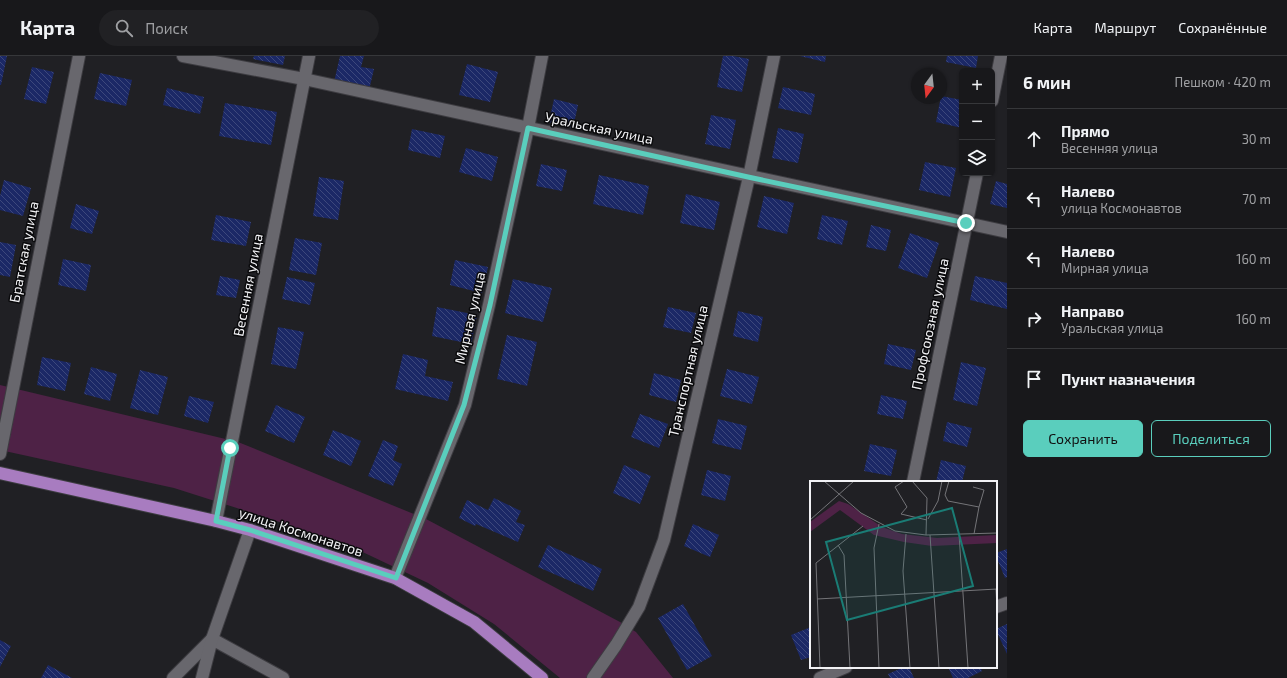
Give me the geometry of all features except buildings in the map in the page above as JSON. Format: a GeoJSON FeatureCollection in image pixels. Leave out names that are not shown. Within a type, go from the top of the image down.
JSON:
{"type":"FeatureCollection","features":[{"type":"Feature","properties":{"kind":"main road","name":"улица Космонавтов"},"geometry":{"type":"LineString","coordinates":[[0,473],[216,521],[250,530],[396,578],[474,622],[542,678]]}},
{"type":"Feature","properties":{"kind":"street","name":"Братская улица"},"geometry":{"type":"LineString","coordinates":[[0,454],[79,56]]}},
{"type":"Feature","properties":{"kind":"street","name":"Уральская улица"},"geometry":{"type":"LineString","coordinates":[[183,56],[304,79],[748,177],[1007,232]]}},
{"type":"Feature","properties":{"kind":"street","name":"Весенняя улица"},"geometry":{"type":"LineString","coordinates":[[216,521],[309,56]]}},
{"type":"Feature","properties":{"kind":"street","name":"Мирная улица"},"geometry":{"type":"LineString","coordinates":[[396,578],[464,405],[490,305],[542,56]]}},
{"type":"Feature","properties":{"kind":"street","name":"Транспортная улица"},"geometry":{"type":"LineString","coordinates":[[593,678],[616,645],[639,607],[664,540],[748,177],[774,56]]}},
{"type":"Feature","properties":{"kind":"street"},"geometry":{"type":"LineString","coordinates":[[995,86],[1001,56]]}},
{"type":"Feature","properties":{"kind":"street","name":"Профсоюзная улица"},"geometry":{"type":"LineString","coordinates":[[913,481],[976,176]]}},
{"type":"Feature","properties":{"kind":"street"},"geometry":{"type":"LineString","coordinates":[[202,678],[212,639],[250,530]]}},
{"type":"Feature","properties":{"kind":"street"},"geometry":{"type":"LineString","coordinates":[[997,607],[1007,603]]}},
{"type":"Feature","properties":{"kind":"street"},"geometry":{"type":"LineString","coordinates":[[173,678],[212,639]]}},
{"type":"Feature","properties":{"kind":"street"},"geometry":{"type":"LineString","coordinates":[[212,639],[283,678]]}},
{"type":"Feature","properties":{"kind":"street"},"geometry":{"type":"LineString","coordinates":[[820,678],[844,668]]}},
{"type":"Feature","properties":{"kind":"shaded area"},"geometry":{"type":"Polygon","coordinates":[[[0,385],[238,442],[426,519],[620,622],[636,632],[673,678],[560,678],[494,624],[428,583],[352,547],[174,488],[0,450],[0,385]]]}},
{"type":"Feature","properties":{"kind":"route"},"geometry":{"type":"LineString","coordinates":[[230,448],[216,521],[250,530],[396,578],[464,405],[490,305],[528,128],[748,177],[966,223]]}}]}
